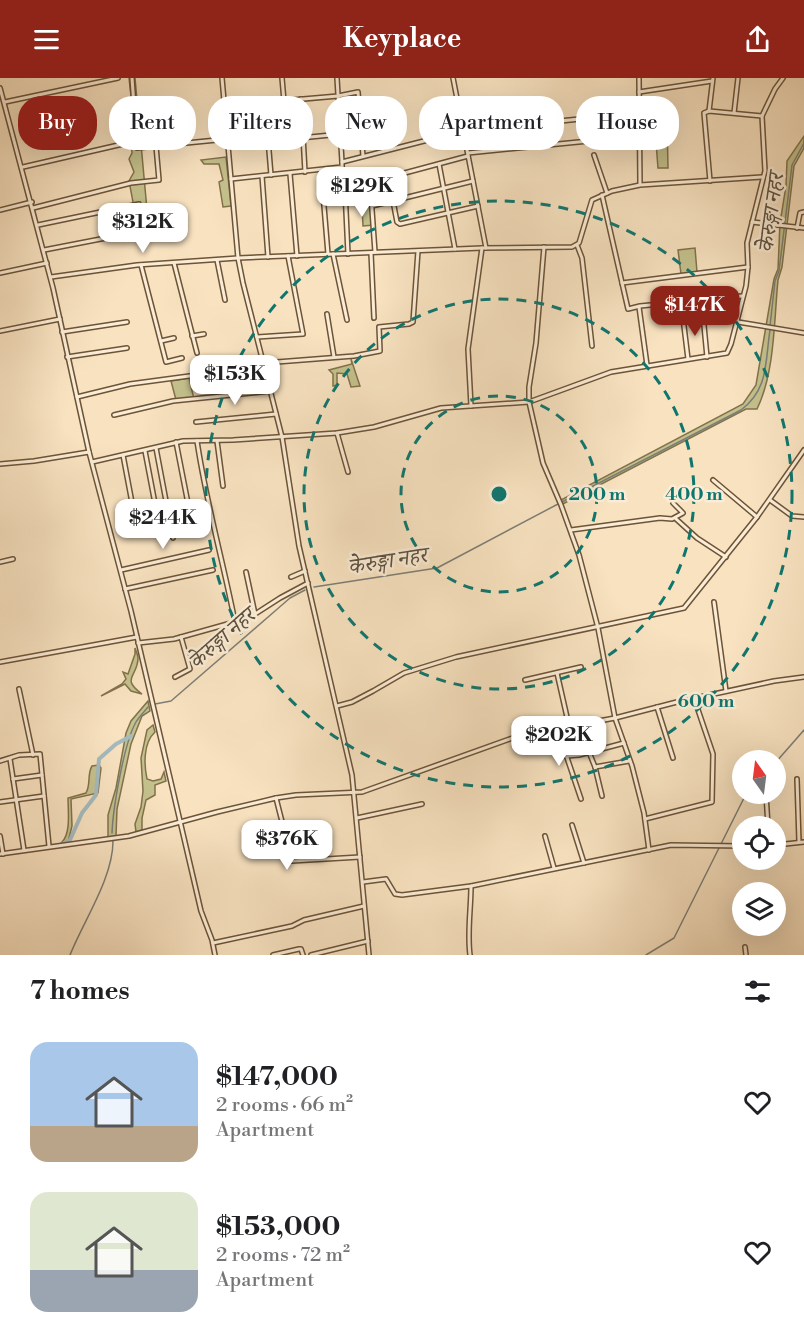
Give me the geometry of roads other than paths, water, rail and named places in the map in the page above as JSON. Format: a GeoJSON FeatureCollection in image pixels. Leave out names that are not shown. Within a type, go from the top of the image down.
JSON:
{"type":"FeatureCollection","features":[{"type":"Feature","properties":{"kind":"street"},"geometry":{"type":"LineString","coordinates":[[5,102],[118,78]]}},
{"type":"Feature","properties":{"kind":"street"},"geometry":{"type":"LineString","coordinates":[[132,78],[133,96]]}},
{"type":"Feature","properties":{"kind":"street"},"geometry":{"type":"LineString","coordinates":[[222,78],[223,96]]}},
{"type":"Feature","properties":{"kind":"street"},"geometry":{"type":"LineString","coordinates":[[282,78],[284,96]]}},
{"type":"Feature","properties":{"kind":"street"},"geometry":{"type":"LineString","coordinates":[[337,78],[338,96],[358,92],[358,96]]}},
{"type":"Feature","properties":{"kind":"street"},"geometry":{"type":"LineString","coordinates":[[453,78],[457,96]]}},
{"type":"Feature","properties":{"kind":"street"},"geometry":{"type":"LineString","coordinates":[[639,78],[639,96]]}},
{"type":"Feature","properties":{"kind":"street"},"geometry":{"type":"LineString","coordinates":[[734,113],[738,78]]}},
{"type":"Feature","properties":{"kind":"street"},"geometry":{"type":"LineString","coordinates":[[92,462],[176,442],[337,433],[374,427],[441,408],[529,402],[611,372],[724,355],[729,351],[743,296],[748,267],[747,243],[766,167],[762,116],[783,78]]}},
{"type":"Feature","properties":{"kind":"street"},"geometry":{"type":"LineString","coordinates":[[639,92],[712,80],[709,111]]}},
{"type":"Feature","properties":{"kind":"street"},"geometry":{"type":"LineString","coordinates":[[0,88],[38,225],[89,452],[125,589],[201,911],[213,943],[214,955]]}},
{"type":"Feature","properties":{"kind":"street"},"geometry":{"type":"LineString","coordinates":[[0,112],[7,110]]}},
{"type":"Feature","properties":{"kind":"street"},"geometry":{"type":"LineString","coordinates":[[710,181],[703,115],[709,111],[762,116]]}},
{"type":"Feature","properties":{"kind":"street"},"geometry":{"type":"LineString","coordinates":[[342,162],[419,143]]}},
{"type":"Feature","properties":{"kind":"street"},"geometry":{"type":"LineString","coordinates":[[345,189],[468,154],[576,143]]}},
{"type":"Feature","properties":{"kind":"street"},"geometry":{"type":"LineString","coordinates":[[23,167],[109,147]]}},
{"type":"Feature","properties":{"kind":"street"},"geometry":{"type":"LineString","coordinates":[[33,208],[131,183],[159,180],[156,150]]}},
{"type":"Feature","properties":{"kind":"street"},"geometry":{"type":"LineString","coordinates":[[228,150],[238,258],[282,437],[299,546],[355,794],[369,955]]}},
{"type":"Feature","properties":{"kind":"street"},"geometry":{"type":"LineString","coordinates":[[269,150],[271,175]]}},
{"type":"Feature","properties":{"kind":"street"},"geometry":{"type":"LineString","coordinates":[[304,150],[305,172]]}},
{"type":"Feature","properties":{"kind":"street"},"geometry":{"type":"LineString","coordinates":[[341,150],[348,254]]}},
{"type":"Feature","properties":{"kind":"street"},"geometry":{"type":"LineString","coordinates":[[362,150],[363,157]]}},
{"type":"Feature","properties":{"kind":"street"},"geometry":{"type":"LineString","coordinates":[[467,150],[484,248],[468,349],[471,406]]}},
{"type":"Feature","properties":{"kind":"street"},"geometry":{"type":"LineString","coordinates":[[639,150],[640,185]]}},
{"type":"Feature","properties":{"kind":"street"},"geometry":{"type":"LineString","coordinates":[[594,155],[607,193]]}},
{"type":"Feature","properties":{"kind":"street"},"geometry":{"type":"LineString","coordinates":[[439,164],[454,249]]}},
{"type":"Feature","properties":{"kind":"street"},"geometry":{"type":"LineString","coordinates":[[231,179],[342,167]]}},
{"type":"Feature","properties":{"kind":"street"},"geometry":{"type":"LineString","coordinates":[[321,170],[328,254]]}},
{"type":"Feature","properties":{"kind":"street"},"geometry":{"type":"LineString","coordinates":[[290,173],[297,256]]}},
{"type":"Feature","properties":{"kind":"street"},"geometry":{"type":"LineString","coordinates":[[262,176],[268,257]]}},
{"type":"Feature","properties":{"kind":"street"},"geometry":{"type":"LineString","coordinates":[[592,346],[582,258],[577,244],[591,203],[607,193],[640,185],[762,177]]}},
{"type":"Feature","properties":{"kind":"street"},"geometry":{"type":"LineString","coordinates":[[372,206],[473,181]]}},
{"type":"Feature","properties":{"kind":"street"},"geometry":{"type":"LineString","coordinates":[[370,182],[374,318]]}},
{"type":"Feature","properties":{"kind":"street"},"geometry":{"type":"LineString","coordinates":[[602,195],[628,309],[743,296]]}},
{"type":"Feature","properties":{"kind":"street"},"geometry":{"type":"LineString","coordinates":[[393,201],[397,222],[400,224],[478,206]]}},
{"type":"Feature","properties":{"kind":"street"},"geometry":{"type":"LineString","coordinates":[[0,210],[32,202]]}},
{"type":"Feature","properties":{"kind":"street"},"geometry":{"type":"LineString","coordinates":[[38,225],[139,204]]}},
{"type":"Feature","properties":{"kind":"street"},"geometry":{"type":"LineString","coordinates":[[797,228],[800,213],[804,212]]}},
{"type":"Feature","properties":{"kind":"street"},"geometry":{"type":"LineString","coordinates":[[752,222],[804,228]]}},
{"type":"Feature","properties":{"kind":"street"},"geometry":{"type":"LineString","coordinates":[[44,250],[147,230]]}},
{"type":"Feature","properties":{"kind":"street"},"geometry":{"type":"LineString","coordinates":[[50,277],[141,265],[238,258],[484,248],[572,247],[577,244]]}},
{"type":"Feature","properties":{"kind":"street"},"geometry":{"type":"LineString","coordinates":[[544,247],[529,402],[543,463],[571,530],[598,628],[615,718],[645,819],[649,850]]}},
{"type":"Feature","properties":{"kind":"street"},"geometry":{"type":"LineString","coordinates":[[76,397],[130,384],[264,364],[377,353],[381,349],[379,327],[413,322],[418,251]]}},
{"type":"Feature","properties":{"kind":"street"},"geometry":{"type":"LineString","coordinates":[[333,254],[346,320]]}},
{"type":"Feature","properties":{"kind":"street"},"geometry":{"type":"LineString","coordinates":[[257,338],[303,334],[288,256]]}},
{"type":"Feature","properties":{"kind":"street"},"geometry":{"type":"LineString","coordinates":[[217,260],[225,300]]}},
{"type":"Feature","properties":{"kind":"street"},"geometry":{"type":"LineString","coordinates":[[0,273],[47,263]]}},
{"type":"Feature","properties":{"kind":"street"},"geometry":{"type":"LineString","coordinates":[[174,263],[197,353]]}},
{"type":"Feature","properties":{"kind":"street"},"geometry":{"type":"LineString","coordinates":[[141,265],[166,362],[182,358]]}},
{"type":"Feature","properties":{"kind":"street"},"geometry":{"type":"LineString","coordinates":[[622,284],[748,267]]}},
{"type":"Feature","properties":{"kind":"street"},"geometry":{"type":"LineString","coordinates":[[639,306],[647,365]]}},
{"type":"Feature","properties":{"kind":"street"},"geometry":{"type":"LineString","coordinates":[[327,314],[334,357]]}},
{"type":"Feature","properties":{"kind":"street"},"geometry":{"type":"LineString","coordinates":[[703,315],[707,357]]}},
{"type":"Feature","properties":{"kind":"street"},"geometry":{"type":"LineString","coordinates":[[683,318],[688,359]]}},
{"type":"Feature","properties":{"kind":"street"},"geometry":{"type":"LineString","coordinates":[[0,331],[60,319]]}},
{"type":"Feature","properties":{"kind":"street"},"geometry":{"type":"LineString","coordinates":[[62,332],[127,321]]}},
{"type":"Feature","properties":{"kind":"street"},"geometry":{"type":"LineString","coordinates":[[737,322],[804,333]]}},
{"type":"Feature","properties":{"kind":"street"},"geometry":{"type":"LineString","coordinates":[[192,336],[204,334]]}},
{"type":"Feature","properties":{"kind":"street"},"geometry":{"type":"LineString","coordinates":[[161,341],[174,338]]}},
{"type":"Feature","properties":{"kind":"street"},"geometry":{"type":"LineString","coordinates":[[67,357],[127,348]]}},
{"type":"Feature","properties":{"kind":"street"},"geometry":{"type":"LineString","coordinates":[[114,414],[172,401],[270,391]]}},
{"type":"Feature","properties":{"kind":"street"},"geometry":{"type":"LineString","coordinates":[[196,422],[276,414]]}},
{"type":"Feature","properties":{"kind":"street"},"geometry":{"type":"LineString","coordinates":[[337,433],[348,472]]}},
{"type":"Feature","properties":{"kind":"street"},"geometry":{"type":"LineString","coordinates":[[197,441],[208,506],[220,548],[235,621]]}},
{"type":"Feature","properties":{"kind":"street"},"geometry":{"type":"LineString","coordinates":[[217,441],[223,486]]}},
{"type":"Feature","properties":{"kind":"street"},"geometry":{"type":"LineString","coordinates":[[176,442],[194,534]]}},
{"type":"Feature","properties":{"kind":"street"},"geometry":{"type":"LineString","coordinates":[[156,448],[173,538]]}},
{"type":"Feature","properties":{"kind":"street"},"geometry":{"type":"LineString","coordinates":[[145,450],[157,514]]}},
{"type":"Feature","properties":{"kind":"street"},"geometry":{"type":"LineString","coordinates":[[336,706],[352,702],[404,673],[423,667],[505,646],[684,608],[770,500],[804,450]]}},
{"type":"Feature","properties":{"kind":"street"},"geometry":{"type":"LineString","coordinates":[[0,464],[89,452]]}},
{"type":"Feature","properties":{"kind":"street"},"geometry":{"type":"LineString","coordinates":[[123,455],[133,508]]}},
{"type":"Feature","properties":{"kind":"street"},"geometry":{"type":"LineString","coordinates":[[713,480],[757,517]]}},
{"type":"Feature","properties":{"kind":"street"},"geometry":{"type":"LineString","coordinates":[[770,500],[792,516],[804,517]]}},
{"type":"Feature","properties":{"kind":"street"},"geometry":{"type":"LineString","coordinates":[[571,530],[675,517],[683,513],[673,503]]}},
{"type":"Feature","properties":{"kind":"street"},"geometry":{"type":"LineString","coordinates":[[675,517],[697,538],[726,557]]}},
{"type":"Feature","properties":{"kind":"street"},"geometry":{"type":"LineString","coordinates":[[120,570],[209,550]]}},
{"type":"Feature","properties":{"kind":"street"},"geometry":{"type":"LineString","coordinates":[[0,562],[14,559]]}},
{"type":"Feature","properties":{"kind":"street"},"geometry":{"type":"LineString","coordinates":[[125,589],[213,570]]}},
{"type":"Feature","properties":{"kind":"street"},"geometry":{"type":"LineString","coordinates":[[291,577],[305,570]]}},
{"type":"Feature","properties":{"kind":"street"},"geometry":{"type":"LineString","coordinates":[[246,572],[255,615]]}},
{"type":"Feature","properties":{"kind":"street"},"geometry":{"type":"LineString","coordinates":[[138,643],[181,637],[249,618],[308,583]]}},
{"type":"Feature","properties":{"kind":"street"},"geometry":{"type":"LineString","coordinates":[[714,602],[726,691]]}},
{"type":"Feature","properties":{"kind":"street"},"geometry":{"type":"LineString","coordinates":[[0,662],[136,637]]}},
{"type":"Feature","properties":{"kind":"street"},"geometry":{"type":"LineString","coordinates":[[175,677],[190,669],[181,637]]}},
{"type":"Feature","properties":{"kind":"street"},"geometry":{"type":"LineString","coordinates":[[525,680],[581,668]]}},
{"type":"Feature","properties":{"kind":"street"},"geometry":{"type":"LineString","coordinates":[[558,673],[569,726]]}},
{"type":"Feature","properties":{"kind":"street"},"geometry":{"type":"LineString","coordinates":[[0,836],[1,854],[129,836],[276,798],[296,795],[355,794],[501,741],[615,718],[726,691],[804,677]]}},
{"type":"Feature","properties":{"kind":"street"},"geometry":{"type":"LineString","coordinates":[[19,689],[33,755]]}},
{"type":"Feature","properties":{"kind":"street"},"geometry":{"type":"LineString","coordinates":[[645,819],[712,802],[713,754],[694,698]]}},
{"type":"Feature","properties":{"kind":"street"},"geometry":{"type":"LineString","coordinates":[[657,707],[673,758]]}},
{"type":"Feature","properties":{"kind":"street"},"geometry":{"type":"LineString","coordinates":[[557,728],[581,799]]}},
{"type":"Feature","properties":{"kind":"street"},"geometry":{"type":"LineString","coordinates":[[566,756],[624,743]]}},
{"type":"Feature","properties":{"kind":"street"},"geometry":{"type":"LineString","coordinates":[[589,752],[602,796]]}},
{"type":"Feature","properties":{"kind":"street"},"geometry":{"type":"LineString","coordinates":[[0,761],[19,755],[40,754],[49,846]]}},
{"type":"Feature","properties":{"kind":"street"},"geometry":{"type":"LineString","coordinates":[[10,759],[24,850]]}},
{"type":"Feature","properties":{"kind":"street"},"geometry":{"type":"LineString","coordinates":[[595,767],[629,761]]}},
{"type":"Feature","properties":{"kind":"street"},"geometry":{"type":"LineString","coordinates":[[13,779],[42,775]]}},
{"type":"Feature","properties":{"kind":"street"},"geometry":{"type":"LineString","coordinates":[[797,779],[799,842]]}},
{"type":"Feature","properties":{"kind":"street"},"geometry":{"type":"LineString","coordinates":[[0,802],[44,796]]}},
{"type":"Feature","properties":{"kind":"street"},"geometry":{"type":"LineString","coordinates":[[276,798],[292,861],[360,857]]}},
{"type":"Feature","properties":{"kind":"street"},"geometry":{"type":"LineString","coordinates":[[357,818],[422,804]]}},
{"type":"Feature","properties":{"kind":"street"},"geometry":{"type":"LineString","coordinates":[[572,825],[584,863]]}},
{"type":"Feature","properties":{"kind":"street"},"geometry":{"type":"LineString","coordinates":[[545,836],[554,868]]}},
{"type":"Feature","properties":{"kind":"street"},"geometry":{"type":"LineString","coordinates":[[786,844],[804,842]]}},
{"type":"Feature","properties":{"kind":"street"},"geometry":{"type":"LineString","coordinates":[[362,882],[386,879],[393,892],[398,895],[471,886],[671,845],[732,846]]}},
{"type":"Feature","properties":{"kind":"street"},"geometry":{"type":"LineString","coordinates":[[470,955],[468,927],[471,886]]}},
{"type":"Feature","properties":{"kind":"street"},"geometry":{"type":"LineString","coordinates":[[213,943],[292,926],[304,920],[364,906]]}},
{"type":"Feature","properties":{"kind":"street"},"geometry":{"type":"LineString","coordinates":[[312,955],[368,941]]}},
{"type":"Feature","properties":{"kind":"street"},"geometry":{"type":"LineString","coordinates":[[745,947],[746,955]]}},
{"type":"Feature","properties":{"kind":"street"},"geometry":{"type":"LineString","coordinates":[[273,955],[301,949],[303,955]]}},
{"type":"Feature","properties":{"kind":"waterway","name":"केेरुङ्गा नहर"},"geometry":{"type":"LineString","coordinates":[[770,326],[792,165],[804,143]]}},
{"type":"Feature","properties":{"kind":"waterway","name":"केेरुङ्गा नहर"},"geometry":{"type":"LineString","coordinates":[[562,502],[741,410],[757,393],[761,384],[770,330]]}},
{"type":"Feature","properties":{"kind":"waterway","name":"केेरुङ्गा नहर"},"geometry":{"type":"LineString","coordinates":[[314,587],[437,568],[558,504]]}},
{"type":"Feature","properties":{"kind":"waterway","name":"केरुङ्गा नहर"},"geometry":{"type":"LineString","coordinates":[[155,704],[171,701],[290,598],[305,590]]}},
{"type":"Feature","properties":{"kind":"waterway"},"geometry":{"type":"LineString","coordinates":[[112,833],[114,808],[127,745],[136,722],[148,707]]}},
{"type":"Feature","properties":{"kind":"waterway"},"geometry":{"type":"LineString","coordinates":[[786,751],[804,730]]}},
{"type":"Feature","properties":{"kind":"waterway"},"geometry":{"type":"LineString","coordinates":[[64,843],[70,840],[82,813],[96,795],[99,759],[116,744],[131,736]]}},
{"type":"Feature","properties":{"kind":"waterway"},"geometry":{"type":"LineString","coordinates":[[721,844],[741,804]]}},
{"type":"Feature","properties":{"kind":"waterway"},"geometry":{"type":"LineString","coordinates":[[70,955],[103,884],[112,855],[113,841]]}},
{"type":"Feature","properties":{"kind":"waterway"},"geometry":{"type":"LineString","coordinates":[[646,955],[674,938],[719,848]]}}]}
